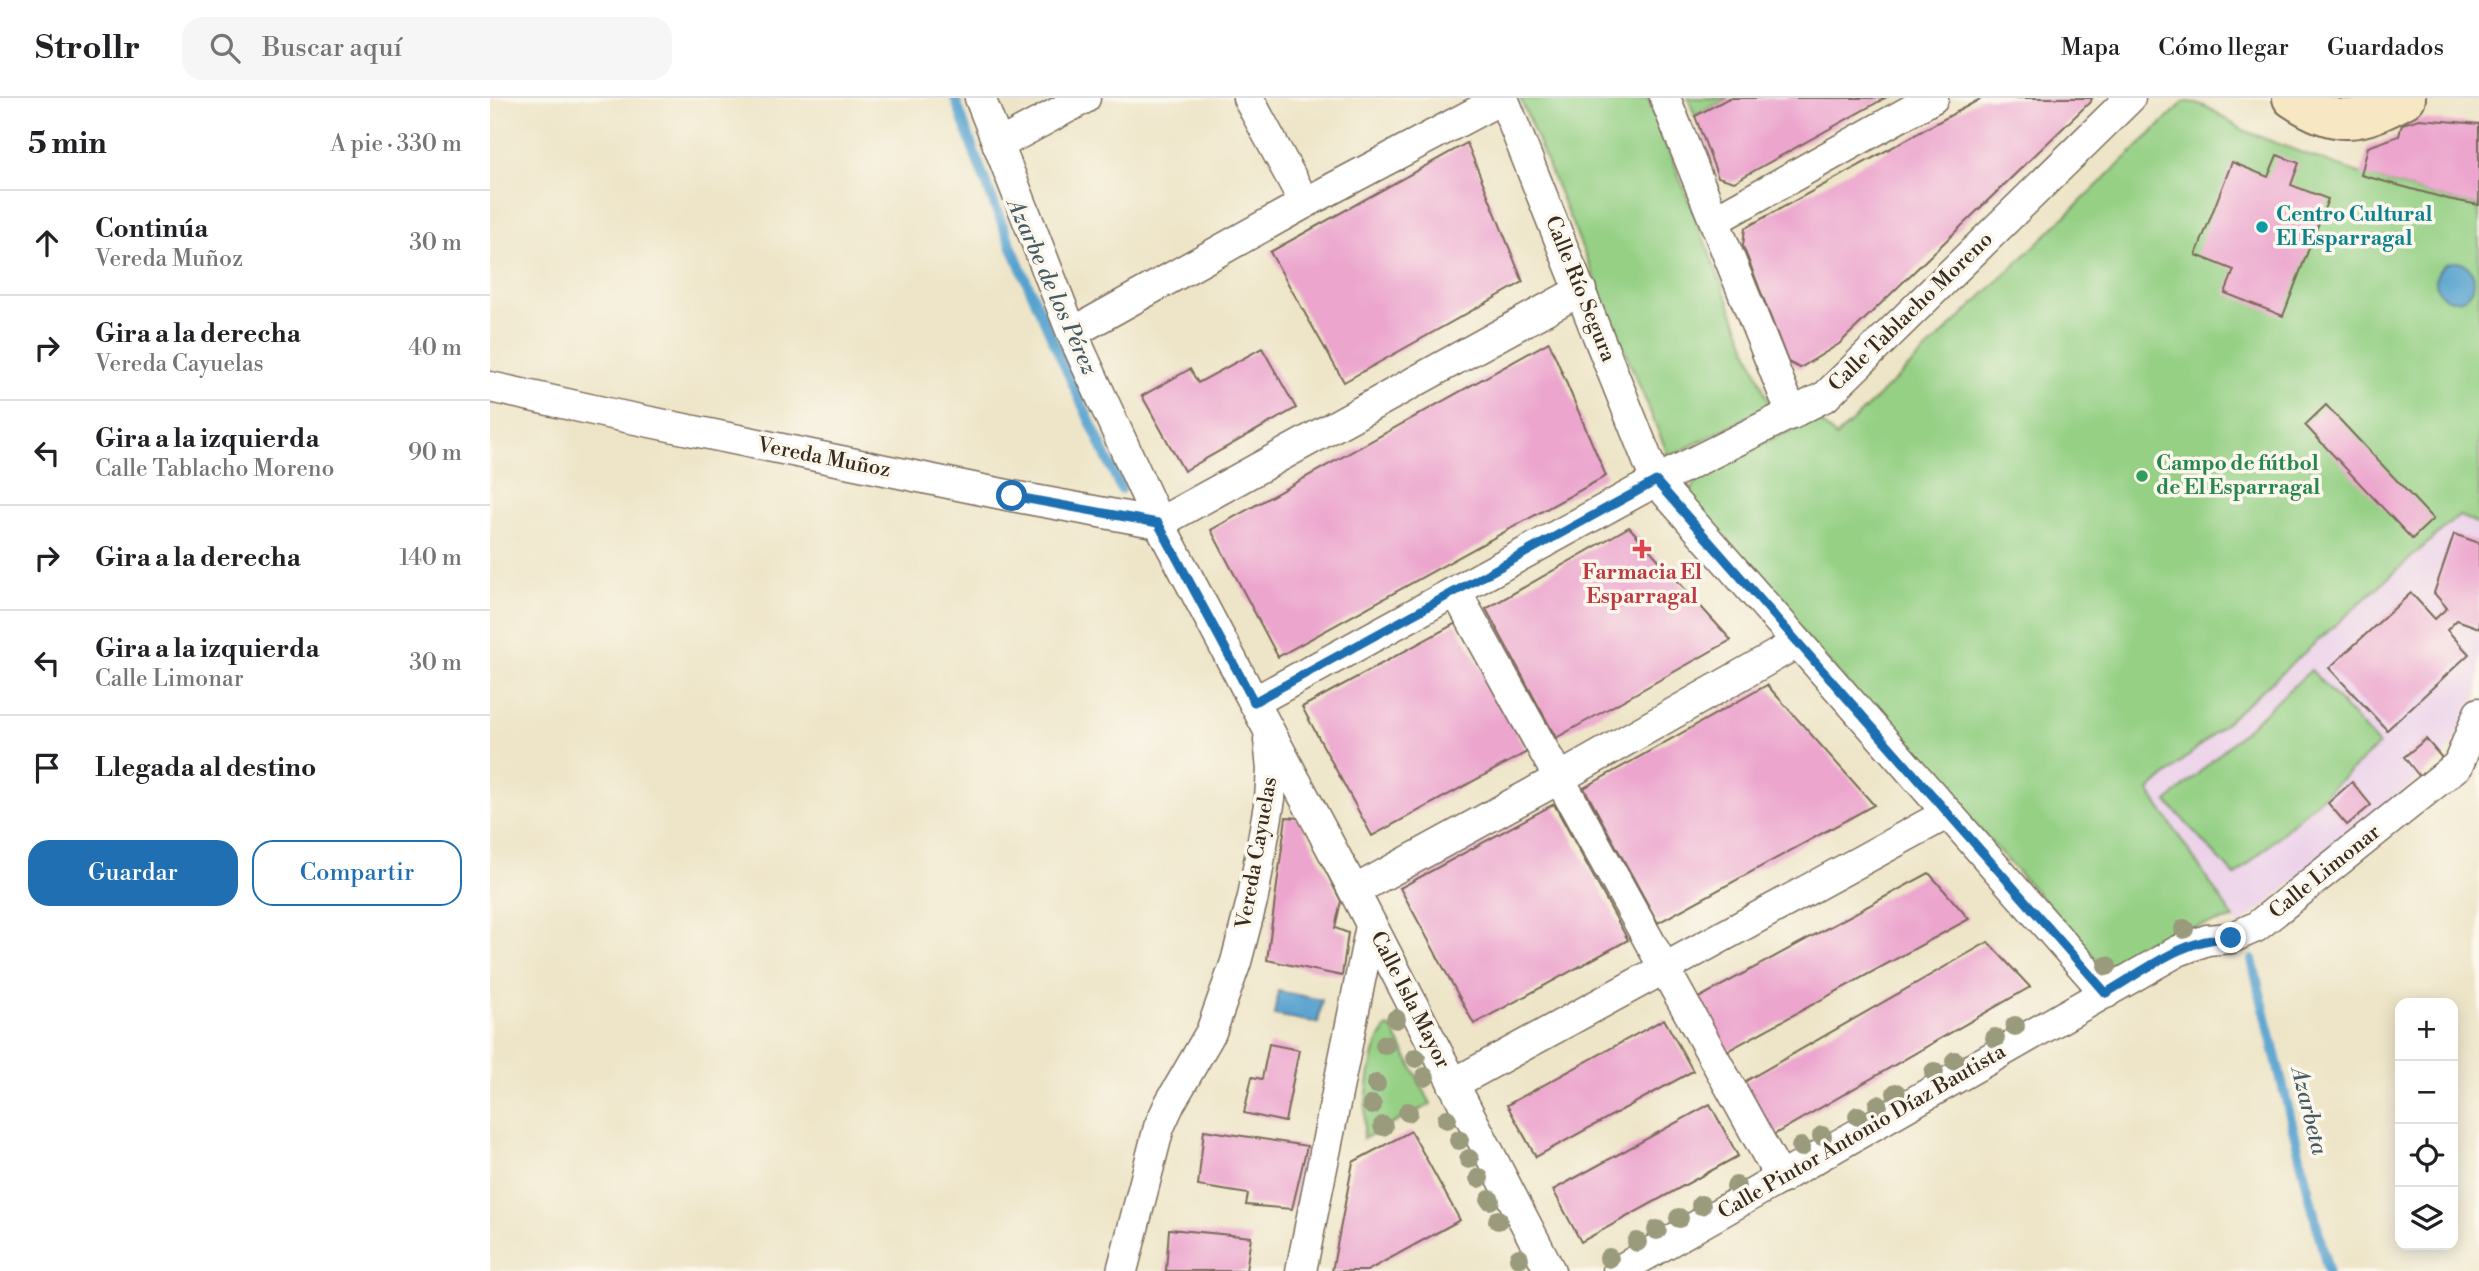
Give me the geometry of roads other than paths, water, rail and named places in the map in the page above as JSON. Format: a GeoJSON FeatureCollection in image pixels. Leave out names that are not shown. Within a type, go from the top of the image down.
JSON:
{"type":"FeatureCollection","features":[{"type":"Feature","properties":{"kind":"main road"},"geometry":{"type":"LineString","coordinates":[[2292,98],[2322,116],[2338,120],[2366,116],[2406,98]]}},
{"type":"Feature","properties":{"kind":"street","name":"Vereda Cayuelas"},"geometry":{"type":"LineString","coordinates":[[981,98],[1072,333],[1158,523],[1269,729],[1272,769],[1270,799],[1253,897],[1236,962],[1211,1032],[1175,1093],[1159,1127],[1122,1271]]}},
{"type":"Feature","properties":{"kind":"street"},"geometry":{"type":"LineString","coordinates":[[998,145],[1084,98]]}},
{"type":"Feature","properties":{"kind":"street"},"geometry":{"type":"LineString","coordinates":[[1248,98],[1305,203]]}},
{"type":"Feature","properties":{"kind":"street"},"geometry":{"type":"LineString","coordinates":[[1072,333],[1305,203],[1503,98]]}},
{"type":"Feature","properties":{"kind":"street","name":"Calle Río Segura"},"geometry":{"type":"LineString","coordinates":[[1503,98],[1656,481],[2106,993]]}},
{"type":"Feature","properties":{"kind":"street"},"geometry":{"type":"LineString","coordinates":[[1665,98],[1792,414]]}},
{"type":"Feature","properties":{"kind":"street"},"geometry":{"type":"LineString","coordinates":[[1715,220],[1933,98]]}},
{"type":"Feature","properties":{"kind":"street","name":"Calle Tablacho Moreno"},"geometry":{"type":"LineString","coordinates":[[1254,702],[1656,481],[1826,396],[2129,98]]}},
{"type":"Feature","properties":{"kind":"street"},"geometry":{"type":"LineString","coordinates":[[1158,523],[1580,290]]}},
{"type":"Feature","properties":{"kind":"street","name":"Vereda Muñoz"},"geometry":{"type":"LineString","coordinates":[[490,387],[1012,496],[1158,523]]}},
{"type":"Feature","properties":{"kind":"street"},"geometry":{"type":"LineString","coordinates":[[1456,592],[1781,1179]]}},
{"type":"Feature","properties":{"kind":"street"},"geometry":{"type":"LineString","coordinates":[[1354,891],[1797,643]]}},
{"type":"Feature","properties":{"kind":"street","name":"Calle Limonar"},"geometry":{"type":"LineString","coordinates":[[2106,993],[2193,944],[2231,938],[2247,932],[2469,771],[2479,713]]}},
{"type":"Feature","properties":{"kind":"street","name":"Calle Isla Mayor"},"geometry":{"type":"LineString","coordinates":[[1269,729],[1549,1271]]}},
{"type":"Feature","properties":{"kind":"street"},"geometry":{"type":"LineString","coordinates":[[1453,1084],[1948,813]]}},
{"type":"Feature","properties":{"kind":"street"},"geometry":{"type":"LineString","coordinates":[[1301,1271],[1371,926]]}},
{"type":"Feature","properties":{"kind":"street","name":"Calle Pintor Antonio Díaz Bautista"},"geometry":{"type":"LineString","coordinates":[[1618,1271],[2106,993]]}},
{"type":"Feature","properties":{"kind":"water"},"geometry":{"type":"Polygon","coordinates":[[[2455,262],[2469,267],[2474,281],[2469,295],[2455,300],[2441,295],[2436,281],[2441,267],[2455,262]]]}},
{"type":"Feature","properties":{"kind":"water"},"geometry":{"type":"Polygon","coordinates":[[[1278,991],[1322,1000],[1318,1023],[1274,1015],[1278,991]]]}},
{"type":"Feature","properties":{"kind":"waterway","name":"Azarbe de los Pérez"},"geometry":{"type":"LineString","coordinates":[[955,98],[1012,247],[1121,489]]}},
{"type":"Feature","properties":{"kind":"waterway","name":"Azarbeta"},"geometry":{"type":"LineString","coordinates":[[2252,960],[2328,1271]]}},
{"type":"Feature","properties":{"kind":"place","name":"Centro Cultural El Esparragal"},"geometry":{"type":"Point","coordinates":[2262,227]}},
{"type":"Feature","properties":{"kind":"place","name":"Campo de fútbol de El Esparragal"},"geometry":{"type":"Point","coordinates":[2142,476]}},
{"type":"Feature","properties":{"kind":"place","name":"Farmacia El Esparragal"},"geometry":{"type":"Point","coordinates":[1642,549]}}]}
